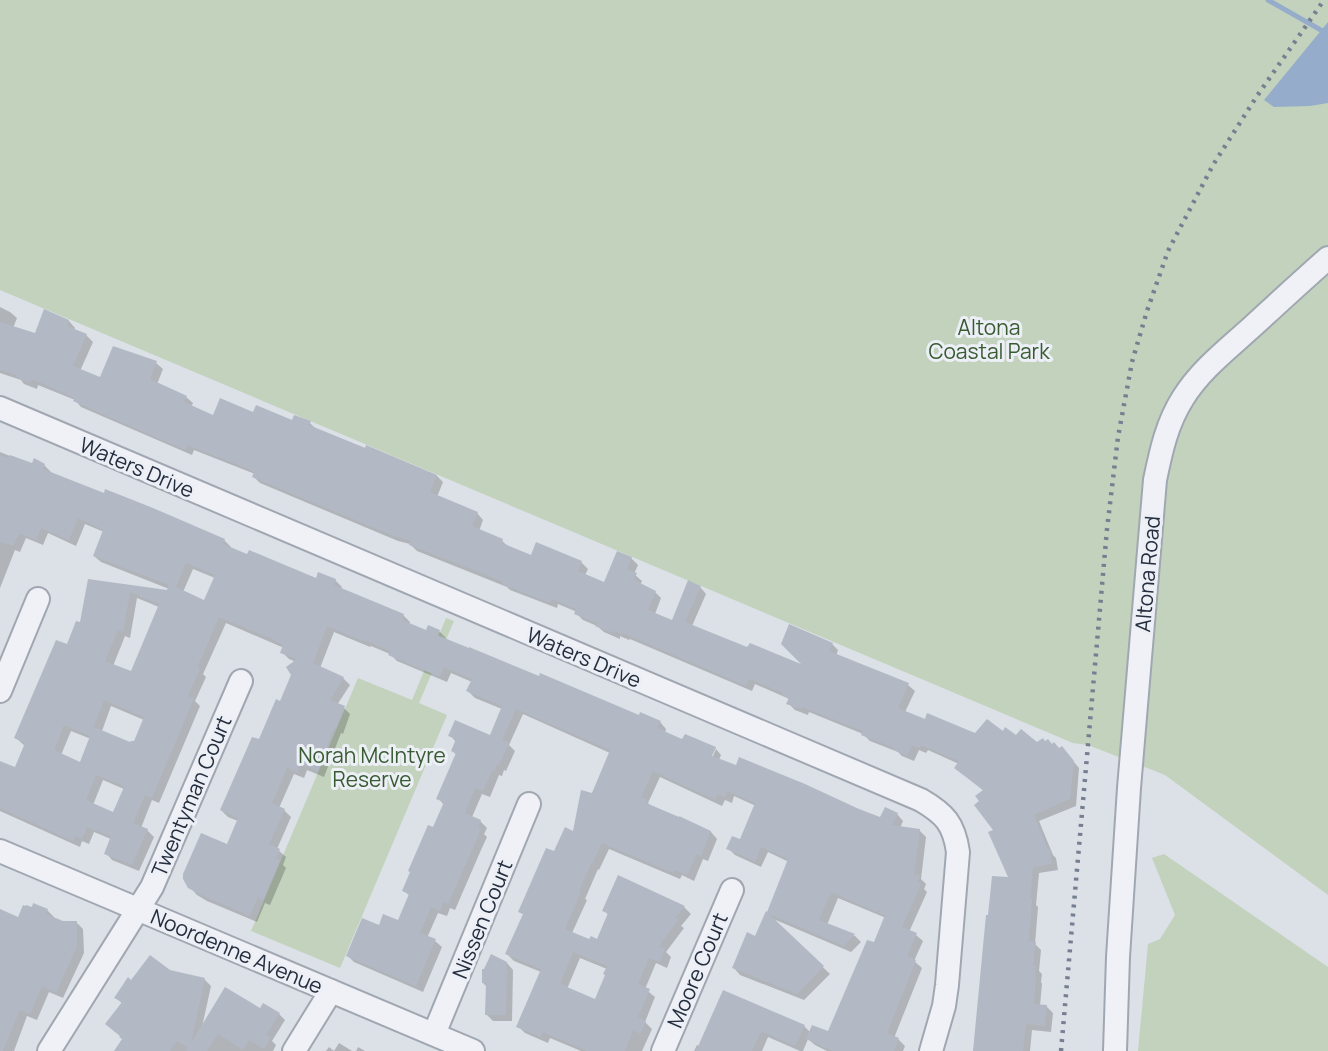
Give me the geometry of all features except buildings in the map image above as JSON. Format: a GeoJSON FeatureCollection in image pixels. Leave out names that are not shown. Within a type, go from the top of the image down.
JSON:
{"type":"FeatureCollection","features":[{"type":"Feature","properties":{"kind":"street","name":"Altona Road"},"geometry":{"type":"LineString","coordinates":[[1115,1051],[1118,957],[1129,788],[1155,480],[1165,435],[1182,398],[1197,379],[1328,258]]}},
{"type":"Feature","properties":{"kind":"street","name":"Waters Drive"},"geometry":{"type":"LineString","coordinates":[[0,408],[936,808],[951,828],[958,852],[947,985],[942,1014],[931,1051]]}},
{"type":"Feature","properties":{"kind":"street"},"geometry":{"type":"LineString","coordinates":[[0,691],[38,599]]}},
{"type":"Feature","properties":{"kind":"street","name":"Twentyman Court"},"geometry":{"type":"LineString","coordinates":[[49,1051],[152,887],[241,681]]}},
{"type":"Feature","properties":{"kind":"street","name":"Nissen Court"},"geometry":{"type":"LineString","coordinates":[[434,1034],[529,804]]}},
{"type":"Feature","properties":{"kind":"street","name":"Noordenne Avenue"},"geometry":{"type":"LineString","coordinates":[[0,851],[473,1051]]}},
{"type":"Feature","properties":{"kind":"street","name":"Moore Court"},"geometry":{"type":"LineString","coordinates":[[663,1051],[732,890]]}},
{"type":"Feature","properties":{"kind":"street","name":"Altona Road"},"geometry":{"type":"LineString","coordinates":[[1100,1051],[1118,957]]}},
{"type":"Feature","properties":{"kind":"street"},"geometry":{"type":"LineString","coordinates":[[294,1051],[331,991]]}},
{"type":"Feature","properties":{"kind":"green space","name":"Altona Coastal Park"},"geometry":{"type":"Polygon","coordinates":[[[0,0],[1328,0],[1328,895],[1165,775],[1088,745],[1073,743],[0,290],[0,0]]]}},
{"type":"Feature","properties":{"kind":"green space","name":"Norah McIntyre Reserve"},"geometry":{"type":"Polygon","coordinates":[[[446,618],[454,621],[419,703],[447,715],[340,968],[251,931],[358,678],[412,700],[446,618]]]}},
{"type":"Feature","properties":{"kind":"green space"},"geometry":{"type":"Polygon","coordinates":[[[1164,854],[1328,967],[1328,1051],[1138,1051],[1148,944],[1160,939],[1175,915],[1152,858],[1164,854]]]}},
{"type":"Feature","properties":{"kind":"water"},"geometry":{"type":"Polygon","coordinates":[[[1328,22],[1328,103],[1274,107],[1264,100],[1328,22]]]}},
{"type":"Feature","properties":{"kind":"waterway"},"geometry":{"type":"LineString","coordinates":[[1268,0],[1328,34]]}},
{"type":"Feature","properties":{"kind":"railway"},"geometry":{"type":"LineString","coordinates":[[1061,1051],[1107,529],[1118,437],[1132,362],[1168,251],[1213,165],[1257,96],[1324,0]]}}]}
